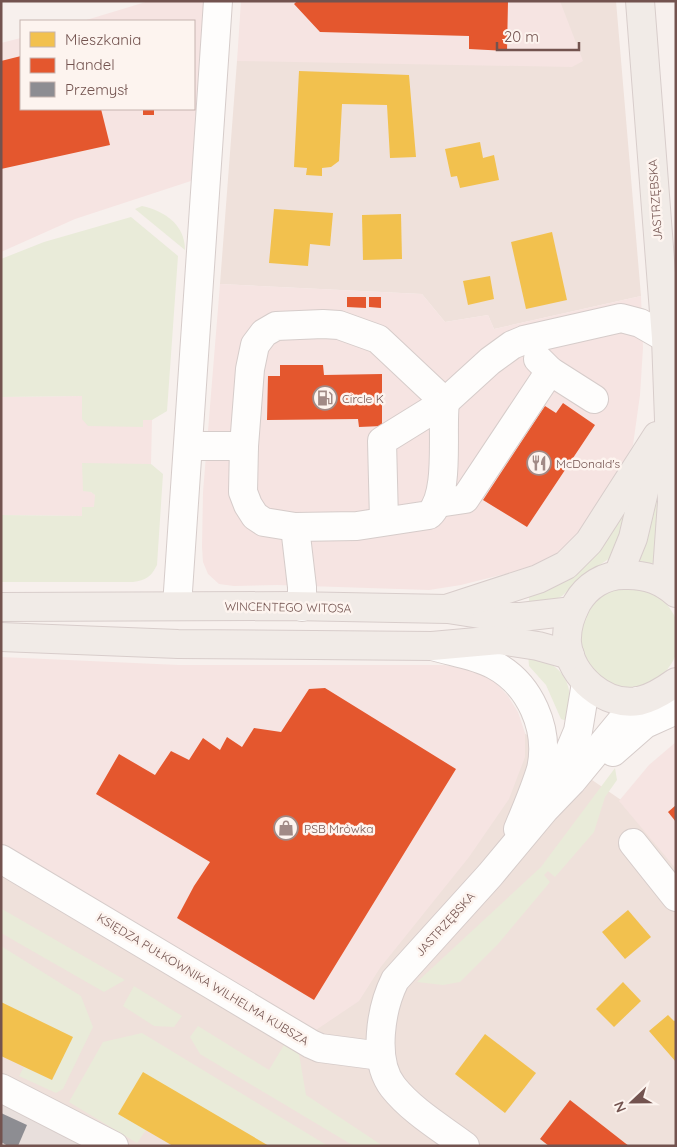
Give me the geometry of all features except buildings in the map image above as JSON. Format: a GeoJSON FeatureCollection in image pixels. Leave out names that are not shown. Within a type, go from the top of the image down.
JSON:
{"type":"FeatureCollection","features":[{"type":"Feature","properties":{"kind":"main road","name":"JASTRZĘBSKA"},"geometry":{"type":"LineString","coordinates":[[640,1],[666,338],[674,509],[671,589]]}},
{"type":"Feature","properties":{"kind":"main road","name":"JASTRZĘBSKA"},"geometry":{"type":"LineString","coordinates":[[618,575],[633,538],[657,436],[668,399]]}},
{"type":"Feature","properties":{"kind":"main road"},"geometry":{"type":"LineString","coordinates":[[448,609],[538,579],[566,565],[589,542],[657,436]]}},
{"type":"Feature","properties":{"kind":"main road"},"geometry":{"type":"LineString","coordinates":[[671,589],[640,575],[618,575],[592,585],[580,598],[573,610],[567,631],[570,656],[586,683],[606,697],[626,702],[638,701],[657,694],[676,682]]}},
{"type":"Feature","properties":{"kind":"main road","name":"WINCENTEGO WITOSA"},"geometry":{"type":"LineString","coordinates":[[1,607],[302,606],[448,609],[499,617],[520,618],[573,610]]}},
{"type":"Feature","properties":{"kind":"main road"},"geometry":{"type":"LineString","coordinates":[[1,637],[178,644],[432,646],[499,640],[538,646],[570,656]]}},
{"type":"Feature","properties":{"kind":"street"},"geometry":{"type":"LineString","coordinates":[[178,606],[203,202],[218,1]]}},
{"type":"Feature","properties":{"kind":"street"},"geometry":{"type":"LineString","coordinates":[[384,520],[382,441],[445,402],[490,361],[512,345],[524,340],[620,318],[640,323],[666,338]]}},
{"type":"Feature","properties":{"kind":"street"},"geometry":{"type":"LineString","coordinates":[[339,325],[378,339],[445,402],[442,420],[442,481],[438,503],[429,515],[384,520],[358,526],[295,527],[264,522],[251,511],[243,492],[244,446],[250,369],[255,345],[264,333],[276,326],[339,325]]}},
{"type":"Feature","properties":{"kind":"street"},"geometry":{"type":"LineString","coordinates":[[524,340],[531,353],[550,371],[594,400]]}},
{"type":"Feature","properties":{"kind":"street"},"geometry":{"type":"LineString","coordinates":[[438,503],[465,499],[550,371]]}},
{"type":"Feature","properties":{"kind":"street"},"geometry":{"type":"LineString","coordinates":[[189,446],[244,446]]}},
{"type":"Feature","properties":{"kind":"street"},"geometry":{"type":"LineString","coordinates":[[295,527],[302,587],[302,606]]}},
{"type":"Feature","properties":{"kind":"street"},"geometry":{"type":"LineString","coordinates":[[432,646],[492,664],[501,669],[526,694],[538,717],[543,742],[541,768],[508,854]]}},
{"type":"Feature","properties":{"kind":"street","name":"JASTRZĘBSKA"},"geometry":{"type":"LineString","coordinates":[[545,809],[578,730],[586,683]]}},
{"type":"Feature","properties":{"kind":"street","name":"JASTRZĘBSKA"},"geometry":{"type":"LineString","coordinates":[[381,1056],[381,1024],[384,1007],[395,980],[508,854],[545,809],[572,781],[638,701]]}},
{"type":"Feature","properties":{"kind":"street"},"geometry":{"type":"LineString","coordinates":[[572,781],[613,752],[644,724],[676,710]]}},
{"type":"Feature","properties":{"kind":"street"},"geometry":{"type":"LineString","coordinates":[[633,843],[676,897]]}},
{"type":"Feature","properties":{"kind":"street","name":"KSIĘDZA PUŁKOWNIKA WILHELMA KUBSZA"},"geometry":{"type":"LineString","coordinates":[[1,859],[311,1044],[320,1048],[381,1056]]}},
{"type":"Feature","properties":{"kind":"street"},"geometry":{"type":"LineString","coordinates":[[381,1056],[391,1085],[406,1102],[465,1146]]}},
{"type":"Feature","properties":{"kind":"street"},"geometry":{"type":"LineString","coordinates":[[1,1088],[114,1146]]}},
{"type":"Feature","properties":{"kind":"shaded area"},"geometry":{"type":"Polygon","coordinates":[[[149,1],[206,1],[197,179],[75,219],[1,252],[1,43],[20,38],[20,110],[195,110],[195,20],[86,20],[149,1]]]}},
{"type":"Feature","properties":{"kind":"shaded area"},"geometry":{"type":"Polygon","coordinates":[[[241,1],[560,1],[583,61],[572,67],[237,61],[241,1]]]}},
{"type":"Feature","properties":{"kind":"shaded area"},"geometry":{"type":"Polygon","coordinates":[[[559,1],[616,1],[641,296],[494,329],[488,315],[445,322],[422,294],[220,284],[237,61],[573,60],[559,1]]]}},
{"type":"Feature","properties":{"kind":"shaded area"},"geometry":{"type":"Polygon","coordinates":[[[220,284],[422,294],[445,322],[488,315],[494,329],[641,296],[643,348],[640,395],[633,445],[600,504],[574,542],[545,564],[461,585],[429,590],[277,585],[234,586],[219,584],[208,574],[203,562],[202,547],[203,492],[220,284]]]}},
{"type":"Feature","properties":{"kind":"shaded area"},"geometry":{"type":"Polygon","coordinates":[[[82,396],[82,419],[143,427],[143,420],[152,420],[151,464],[82,464],[91,492],[95,495],[95,507],[82,516],[1,515],[1,397],[82,396]]]}},
{"type":"Feature","properties":{"kind":"shaded area"},"geometry":{"type":"Polygon","coordinates":[[[1,657],[179,665],[444,665],[475,671],[494,681],[508,696],[518,712],[525,733],[525,757],[509,799],[469,857],[380,968],[359,1001],[316,1030],[279,1026],[1,858],[1,657]]]}},
{"type":"Feature","properties":{"kind":"shaded area"},"geometry":{"type":"Polygon","coordinates":[[[517,728],[634,809],[676,859],[676,1146],[1,1146],[1,833],[517,728]]]}},
{"type":"Feature","properties":{"kind":"shaded area"},"geometry":{"type":"Polygon","coordinates":[[[676,742],[676,869],[619,801],[649,765],[676,742]]]}},
{"type":"Feature","properties":{"kind":"shaded area"},"geometry":{"type":"Polygon","coordinates":[[[1,1102],[86,1146],[1,1146],[1,1102]]]}},
{"type":"Feature","properties":{"kind":"green space"},"geometry":{"type":"Polygon","coordinates":[[[142,206],[158,211],[172,220],[182,233],[185,250],[135,209],[142,206]]]}},
{"type":"Feature","properties":{"kind":"green space"},"geometry":{"type":"Polygon","coordinates":[[[131,217],[178,256],[167,411],[152,420],[143,420],[143,427],[88,426],[82,419],[82,396],[1,397],[1,259],[44,242],[131,217]]]}},
{"type":"Feature","properties":{"kind":"green space"},"geometry":{"type":"Polygon","coordinates":[[[82,463],[151,464],[163,474],[157,565],[153,572],[145,579],[133,582],[1,582],[1,515],[82,516],[82,507],[94,507],[95,495],[91,492],[83,491],[82,463]]]}},
{"type":"Feature","properties":{"kind":"green space"},"geometry":{"type":"Polygon","coordinates":[[[631,491],[625,534],[610,558],[583,576],[562,596],[548,603],[529,606],[529,593],[631,491]]]}},
{"type":"Feature","properties":{"kind":"green space"},"geometry":{"type":"Polygon","coordinates":[[[655,500],[660,502],[654,561],[652,564],[636,560],[655,500]]]}},
{"type":"Feature","properties":{"kind":"green space"},"geometry":{"type":"Polygon","coordinates":[[[619,588],[639,588],[657,595],[671,609],[678,627],[678,647],[671,665],[657,679],[639,686],[619,686],[601,679],[587,665],[580,647],[580,627],[587,609],[601,595],[619,588]]]}},
{"type":"Feature","properties":{"kind":"green space"},"geometry":{"type":"Polygon","coordinates":[[[528,654],[551,664],[565,678],[570,697],[570,722],[561,719],[546,685],[529,666],[528,654]]]}},
{"type":"Feature","properties":{"kind":"green space"},"geometry":{"type":"Polygon","coordinates":[[[615,768],[617,780],[605,797],[594,832],[555,877],[548,871],[544,875],[550,882],[498,944],[460,982],[443,985],[417,982],[541,867],[615,768]]]}},
{"type":"Feature","properties":{"kind":"green space"},"geometry":{"type":"Polygon","coordinates":[[[2,909],[125,980],[104,992],[1,933],[2,909]]]}},
{"type":"Feature","properties":{"kind":"green space"},"geometry":{"type":"Polygon","coordinates":[[[1,946],[81,996],[93,1027],[63,1089],[56,1093],[19,1076],[24,1067],[52,1080],[72,1037],[1,1002],[1,946]]]}},
{"type":"Feature","properties":{"kind":"green space"},"geometry":{"type":"Polygon","coordinates":[[[134,986],[182,1016],[174,1027],[154,1026],[123,1006],[134,986]]]}},
{"type":"Feature","properties":{"kind":"green space"},"geometry":{"type":"Polygon","coordinates":[[[198,1026],[269,1070],[284,1045],[299,1054],[306,1095],[383,1146],[354,1146],[200,1054],[190,1037],[198,1026]]]}},
{"type":"Feature","properties":{"kind":"green space"},"geometry":{"type":"Polygon","coordinates":[[[142,1033],[328,1146],[269,1146],[143,1073],[118,1114],[146,1130],[137,1143],[69,1102],[103,1042],[142,1033]]]}},
{"type":"Feature","properties":{"kind":"place","name":"Circle K"},"geometry":{"type":"Point","coordinates":[325,398]}},
{"type":"Feature","properties":{"kind":"place","name":"McDonald's"},"geometry":{"type":"Point","coordinates":[539,463]}},
{"type":"Feature","properties":{"kind":"place","name":"PSB Mrówka"},"geometry":{"type":"Point","coordinates":[286,828]}}]}
